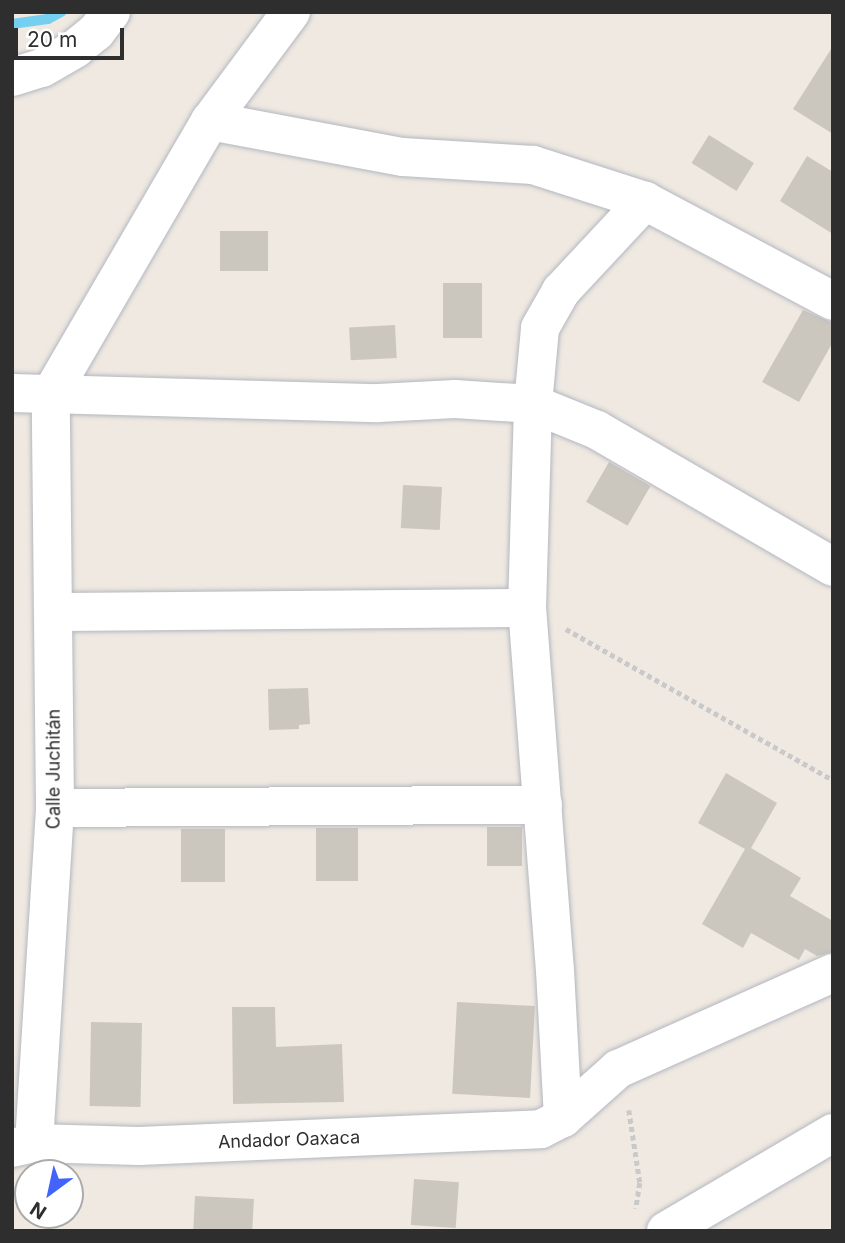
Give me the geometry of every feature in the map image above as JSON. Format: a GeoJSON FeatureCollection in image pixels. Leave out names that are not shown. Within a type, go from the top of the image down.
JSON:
{"type":"FeatureCollection","features":[{"type":"Feature","properties":{"kind":"street"},"geometry":{"type":"LineString","coordinates":[[12,77],[42,68],[76,48],[96,32],[111,12]]}},
{"type":"Feature","properties":{"kind":"street"},"geometry":{"type":"LineString","coordinates":[[51,394],[211,121],[291,12]]}},
{"type":"Feature","properties":{"kind":"street"},"geometry":{"type":"LineString","coordinates":[[211,121],[402,158],[533,165],[645,201],[833,301]]}},
{"type":"Feature","properties":{"kind":"street"},"geometry":{"type":"LineString","coordinates":[[563,1118],[527,608],[528,491],[533,404],[540,328],[561,291],[645,201]]}},
{"type":"Feature","properties":{"kind":"street"},"geometry":{"type":"LineString","coordinates":[[12,393],[378,403],[456,399],[533,404],[597,430],[833,567]]}},
{"type":"Feature","properties":{"kind":"street","name":"Calle Juchitán"},"geometry":{"type":"LineString","coordinates":[[23,1145],[55,808],[51,394]]}},
{"type":"Feature","properties":{"kind":"street"},"geometry":{"type":"LineString","coordinates":[[53,612],[527,608]]}},
{"type":"Feature","properties":{"kind":"street"},"geometry":{"type":"LineString","coordinates":[[55,808],[543,805]]}},
{"type":"Feature","properties":{"kind":"street"},"geometry":{"type":"LineString","coordinates":[[563,1118],[618,1069],[833,973]]}},
{"type":"Feature","properties":{"kind":"street","name":"Andador Oaxaca"},"geometry":{"type":"LineString","coordinates":[[23,1145],[139,1146],[541,1129],[563,1118]]}},
{"type":"Feature","properties":{"kind":"street"},"geometry":{"type":"LineString","coordinates":[[650,1225],[833,1133]]}},
{"type":"Feature","properties":{"kind":"path"},"geometry":{"type":"LineString","coordinates":[[527,608],[631,663],[833,780]]}},
{"type":"Feature","properties":{"kind":"path"},"geometry":{"type":"LineString","coordinates":[[618,1069],[633,1124],[640,1183],[650,1225]]}},
{"type":"Feature","properties":{"kind":"building"},"geometry":{"type":"Polygon","coordinates":[[[833,46],[833,134],[793,109],[833,46]]]}},
{"type":"Feature","properties":{"kind":"building"},"geometry":{"type":"Polygon","coordinates":[[[709,135],[754,163],[736,191],[692,163],[709,135]]]}},
{"type":"Feature","properties":{"kind":"building"},"geometry":{"type":"Polygon","coordinates":[[[807,156],[833,172],[833,234],[780,201],[807,156]]]}},
{"type":"Feature","properties":{"kind":"building"},"geometry":{"type":"Polygon","coordinates":[[[220,231],[268,231],[268,271],[220,271],[220,231]]]}},
{"type":"Feature","properties":{"kind":"building"},"geometry":{"type":"Polygon","coordinates":[[[443,283],[482,283],[482,338],[443,338],[443,283]]]}},
{"type":"Feature","properties":{"kind":"building"},"geometry":{"type":"Polygon","coordinates":[[[803,310],[833,323],[833,342],[799,402],[762,382],[803,310]]]}},
{"type":"Feature","properties":{"kind":"building"},"geometry":{"type":"Polygon","coordinates":[[[395,325],[397,358],[351,360],[349,327],[395,325]]]}},
{"type":"Feature","properties":{"kind":"building"},"geometry":{"type":"Polygon","coordinates":[[[609,462],[651,486],[628,526],[586,502],[609,462]]]}},
{"type":"Feature","properties":{"kind":"building"},"geometry":{"type":"Polygon","coordinates":[[[403,485],[442,487],[440,530],[401,528],[403,485]]]}},
{"type":"Feature","properties":{"kind":"building"},"geometry":{"type":"Polygon","coordinates":[[[308,688],[310,724],[299,725],[299,729],[269,730],[268,689],[308,688]]]}},
{"type":"Feature","properties":{"kind":"building"},"geometry":{"type":"Polygon","coordinates":[[[726,773],[777,803],[751,848],[801,878],[790,896],[833,921],[833,952],[817,956],[805,949],[799,960],[751,933],[743,948],[702,924],[745,849],[698,823],[726,773]]]}},
{"type":"Feature","properties":{"kind":"building"},"geometry":{"type":"Polygon","coordinates":[[[487,827],[522,827],[522,866],[487,866],[487,827]]]}},
{"type":"Feature","properties":{"kind":"building"},"geometry":{"type":"Polygon","coordinates":[[[316,828],[358,828],[358,881],[316,881],[316,828]]]}},
{"type":"Feature","properties":{"kind":"building"},"geometry":{"type":"Polygon","coordinates":[[[181,829],[225,829],[225,882],[181,882],[181,829]]]}},
{"type":"Feature","properties":{"kind":"building"},"geometry":{"type":"Polygon","coordinates":[[[457,1002],[535,1006],[530,1098],[452,1094],[457,1002]]]}},
{"type":"Feature","properties":{"kind":"building"},"geometry":{"type":"Polygon","coordinates":[[[232,1007],[275,1007],[276,1047],[342,1044],[344,1102],[233,1104],[232,1007]]]}},
{"type":"Feature","properties":{"kind":"building"},"geometry":{"type":"Polygon","coordinates":[[[91,1022],[142,1023],[141,1107],[90,1106],[91,1022]]]}},
{"type":"Feature","properties":{"kind":"building"},"geometry":{"type":"Polygon","coordinates":[[[414,1179],[459,1182],[456,1228],[411,1225],[414,1179]]]}},
{"type":"Feature","properties":{"kind":"building"},"geometry":{"type":"Polygon","coordinates":[[[195,1196],[254,1199],[252,1231],[193,1231],[195,1196]]]}},
{"type":"Feature","properties":{"kind":"waterway"},"geometry":{"type":"LineString","coordinates":[[12,24],[48,19],[61,12]]}}]}
